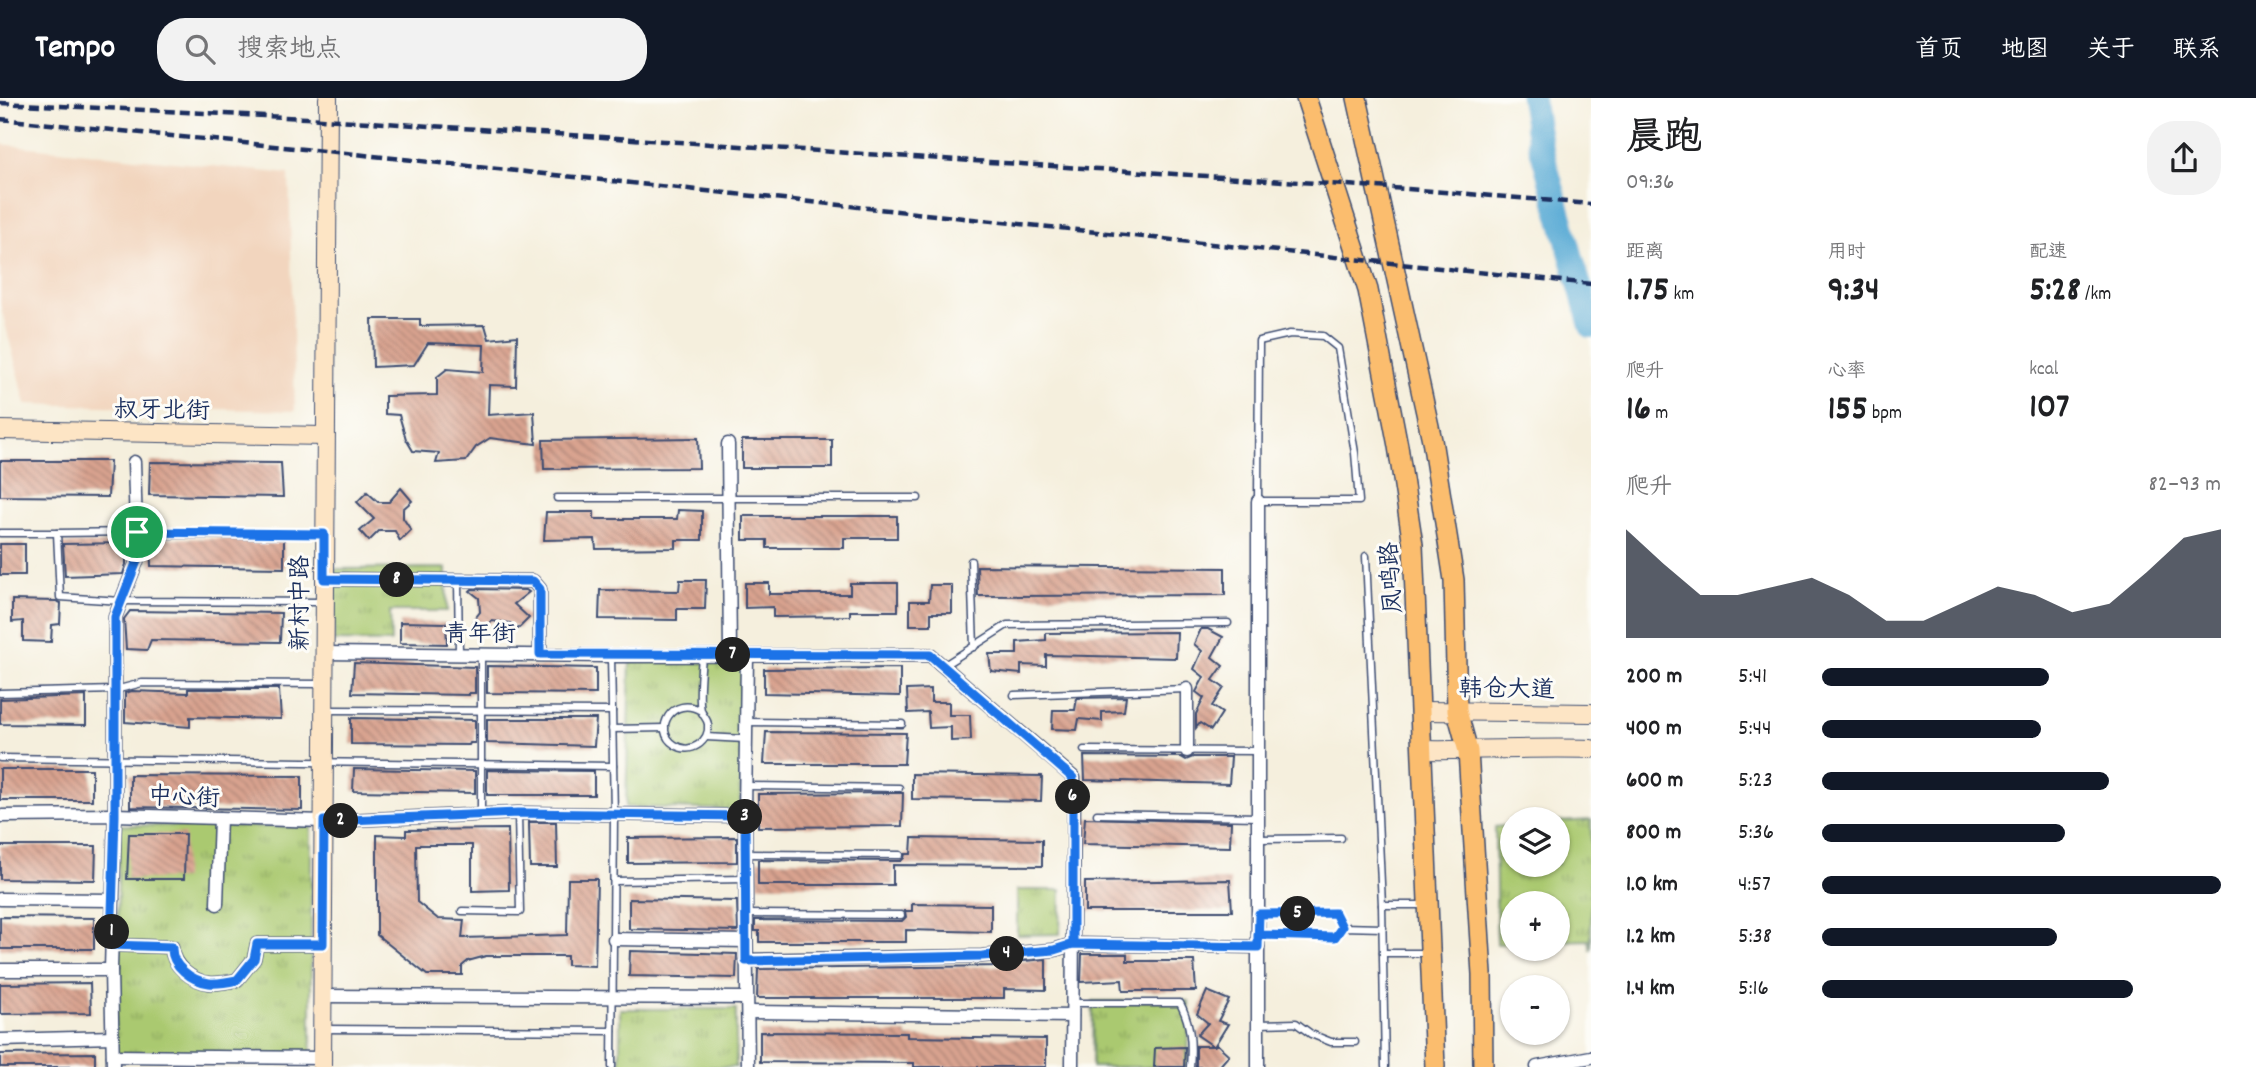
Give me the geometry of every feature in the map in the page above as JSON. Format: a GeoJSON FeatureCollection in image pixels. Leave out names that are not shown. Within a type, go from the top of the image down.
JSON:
{"type":"FeatureCollection","features":[{"type":"Feature","properties":{"kind":"main road","name":"凤鸣路"},"geometry":{"type":"LineString","coordinates":[[1306,98],[1368,290],[1398,446],[1413,545],[1435,1067]]}},
{"type":"Feature","properties":{"kind":"main road"},"geometry":{"type":"LineString","coordinates":[[1357,98],[1432,440],[1454,580],[1457,711],[1468,751],[1482,974],[1483,1067]]}},
{"type":"Feature","properties":{"kind":"street","name":"新村中路"},"geometry":{"type":"LineString","coordinates":[[322,1063],[328,98]]}},
{"type":"Feature","properties":{"kind":"street","name":"叔牙北街"},"geometry":{"type":"LineString","coordinates":[[0,430],[324,436]]}},
{"type":"Feature","properties":{"kind":"street"},"geometry":{"type":"LineString","coordinates":[[728,444],[730,655]]}},
{"type":"Feature","properties":{"kind":"street"},"geometry":{"type":"LineString","coordinates":[[134,462],[137,561],[115,617],[115,816],[111,945],[113,1062],[322,1063]]}},
{"type":"Feature","properties":{"kind":"street"},"geometry":{"type":"LineString","coordinates":[[1258,501],[1258,1067]]}},
{"type":"Feature","properties":{"kind":"street"},"geometry":{"type":"LineString","coordinates":[[324,579],[533,581],[540,589],[540,654]]}},
{"type":"Feature","properties":{"kind":"street","name":"青年街"},"geometry":{"type":"LineString","coordinates":[[323,653],[930,655],[943,666]]}},
{"type":"Feature","properties":{"kind":"street"},"geometry":{"type":"LineString","coordinates":[[747,655],[745,879],[748,1067]]}},
{"type":"Feature","properties":{"kind":"street"},"geometry":{"type":"LineString","coordinates":[[943,666],[1073,778],[1072,1067]]}},
{"type":"Feature","properties":{"kind":"street"},"geometry":{"type":"LineString","coordinates":[[1186,688],[1187,751]]}},
{"type":"Feature","properties":{"kind":"street","name":"韩仓大道"},"geometry":{"type":"LineString","coordinates":[[1422,711],[1591,713]]}},
{"type":"Feature","properties":{"kind":"street"},"geometry":{"type":"LineString","coordinates":[[1423,750],[1552,747],[1591,749]]}},
{"type":"Feature","properties":{"kind":"street","name":"中心街"},"geometry":{"type":"LineString","coordinates":[[0,816],[324,821],[518,813],[745,816]]}},
{"type":"Feature","properties":{"kind":"street"},"geometry":{"type":"LineString","coordinates":[[217,904],[220,818]]}},
{"type":"Feature","properties":{"kind":"street"},"geometry":{"type":"LineString","coordinates":[[0,899],[113,900]]}},
{"type":"Feature","properties":{"kind":"street"},"geometry":{"type":"LineString","coordinates":[[614,939],[746,941]]}},
{"type":"Feature","properties":{"kind":"street"},"geometry":{"type":"LineString","coordinates":[[746,961],[982,956],[1054,950],[1073,944],[1258,941]]}},
{"type":"Feature","properties":{"kind":"street"},"geometry":{"type":"LineString","coordinates":[[111,945],[172,947],[174,960],[183,970],[194,979],[210,983],[237,980],[254,959],[257,944],[323,944]]}},
{"type":"Feature","properties":{"kind":"street"},"geometry":{"type":"LineString","coordinates":[[0,970],[111,970]]}},
{"type":"Feature","properties":{"kind":"street"},"geometry":{"type":"LineString","coordinates":[[322,996],[746,998]]}},
{"type":"Feature","properties":{"kind":"street"},"geometry":{"type":"LineString","coordinates":[[748,1012],[1072,1009]]}},
{"type":"Feature","properties":{"kind":"street"},"geometry":{"type":"LineString","coordinates":[[0,1040],[113,1037]]}},
{"type":"Feature","properties":{"kind":"street"},"geometry":{"type":"LineString","coordinates":[[1536,1067],[1591,1058]]}},
{"type":"Feature","properties":{"kind":"lane"},"geometry":{"type":"LineString","coordinates":[[1290,334],[1323,336],[1338,348],[1355,453],[1359,501],[1258,501],[1259,341],[1290,334]]}},
{"type":"Feature","properties":{"kind":"lane"},"geometry":{"type":"LineString","coordinates":[[557,498],[918,498]]}},
{"type":"Feature","properties":{"kind":"lane"},"geometry":{"type":"LineString","coordinates":[[0,533],[324,534]]}},
{"type":"Feature","properties":{"kind":"lane"},"geometry":{"type":"LineString","coordinates":[[57,533],[60,597],[121,601],[323,602]]}},
{"type":"Feature","properties":{"kind":"lane"},"geometry":{"type":"LineString","coordinates":[[1366,556],[1383,928],[1385,1067]]}},
{"type":"Feature","properties":{"kind":"lane"},"geometry":{"type":"LineString","coordinates":[[971,561],[974,646]]}},
{"type":"Feature","properties":{"kind":"lane"},"geometry":{"type":"LineString","coordinates":[[457,580],[459,654]]}},
{"type":"Feature","properties":{"kind":"lane"},"geometry":{"type":"LineString","coordinates":[[943,666],[1007,625],[1228,623]]}},
{"type":"Feature","properties":{"kind":"lane"},"geometry":{"type":"LineString","coordinates":[[481,654],[481,814]]}},
{"type":"Feature","properties":{"kind":"lane"},"geometry":{"type":"LineString","coordinates":[[611,656],[614,814],[612,1067]]}},
{"type":"Feature","properties":{"kind":"lane"},"geometry":{"type":"LineString","coordinates":[[701,711],[688,706],[680,707],[669,715],[665,728],[670,741],[681,748],[695,747],[706,737],[708,723],[701,711],[702,656]]}},
{"type":"Feature","properties":{"kind":"lane"},"geometry":{"type":"LineString","coordinates":[[0,693],[115,690],[142,683],[324,684]]}},
{"type":"Feature","properties":{"kind":"lane"},"geometry":{"type":"LineString","coordinates":[[1014,695],[1186,688]]}},
{"type":"Feature","properties":{"kind":"lane"},"geometry":{"type":"LineString","coordinates":[[324,710],[612,711]]}},
{"type":"Feature","properties":{"kind":"lane"},"geometry":{"type":"LineString","coordinates":[[746,722],[902,724]]}},
{"type":"Feature","properties":{"kind":"lane"},"geometry":{"type":"LineString","coordinates":[[612,729],[665,728]]}},
{"type":"Feature","properties":{"kind":"lane"},"geometry":{"type":"LineString","coordinates":[[706,737],[745,739]]}},
{"type":"Feature","properties":{"kind":"lane"},"geometry":{"type":"LineString","coordinates":[[1084,750],[1258,751]]}},
{"type":"Feature","properties":{"kind":"lane"},"geometry":{"type":"LineString","coordinates":[[0,758],[613,766]]}},
{"type":"Feature","properties":{"kind":"lane"},"geometry":{"type":"LineString","coordinates":[[745,786],[899,788]]}},
{"type":"Feature","properties":{"kind":"lane"},"geometry":{"type":"LineString","coordinates":[[462,911],[520,912],[518,813]]}},
{"type":"Feature","properties":{"kind":"lane"},"geometry":{"type":"LineString","coordinates":[[1097,814],[1259,817]]}},
{"type":"Feature","properties":{"kind":"lane"},"geometry":{"type":"LineString","coordinates":[[1259,839],[1341,838]]}},
{"type":"Feature","properties":{"kind":"lane"},"geometry":{"type":"LineString","coordinates":[[745,854],[900,855]]}},
{"type":"Feature","properties":{"kind":"lane"},"geometry":{"type":"LineString","coordinates":[[614,881],[745,879]]}},
{"type":"Feature","properties":{"kind":"lane"},"geometry":{"type":"LineString","coordinates":[[1382,905],[1429,905]]}},
{"type":"Feature","properties":{"kind":"lane"},"geometry":{"type":"LineString","coordinates":[[1259,914],[1335,913],[1342,927]]}},
{"type":"Feature","properties":{"kind":"lane"},"geometry":{"type":"LineString","coordinates":[[746,914],[901,915]]}},
{"type":"Feature","properties":{"kind":"lane"},"geometry":{"type":"LineString","coordinates":[[1342,927],[1383,928]]}},
{"type":"Feature","properties":{"kind":"lane"},"geometry":{"type":"LineString","coordinates":[[1258,941],[1335,937],[1342,927]]}},
{"type":"Feature","properties":{"kind":"lane"},"geometry":{"type":"LineString","coordinates":[[1383,953],[1430,953]]}},
{"type":"Feature","properties":{"kind":"lane"},"geometry":{"type":"LineString","coordinates":[[1072,1009],[1180,1003],[1187,1017],[1192,1045],[1190,1067]]}},
{"type":"Feature","properties":{"kind":"lane"},"geometry":{"type":"LineString","coordinates":[[1258,1024],[1296,1023],[1311,1034],[1331,1042],[1355,1042]]}},
{"type":"Feature","properties":{"kind":"lane"},"geometry":{"type":"LineString","coordinates":[[323,1028],[612,1031]]}},
{"type":"Feature","properties":{"kind":"shaded area"},"geometry":{"type":"Polygon","coordinates":[[[0,144],[289,174],[295,411],[26,404],[0,304],[0,144]]]}},
{"type":"Feature","properties":{"kind":"green space"},"geometry":{"type":"Polygon","coordinates":[[[446,568],[447,611],[390,611],[391,642],[334,641],[335,569],[446,568]]]}},
{"type":"Feature","properties":{"kind":"green space"},"geometry":{"type":"Polygon","coordinates":[[[630,660],[744,663],[740,810],[626,807],[630,660]]]}},
{"type":"Feature","properties":{"kind":"green space"},"geometry":{"type":"Polygon","coordinates":[[[1591,820],[1591,950],[1589,940],[1570,941],[1570,891],[1500,891],[1500,944],[1497,944],[1495,827],[1500,826],[1500,877],[1570,877],[1570,821],[1591,820]]]}},
{"type":"Feature","properties":{"kind":"green space"},"geometry":{"type":"Polygon","coordinates":[[[119,825],[311,827],[311,1057],[115,1056],[119,825]]]}},
{"type":"Feature","properties":{"kind":"green space"},"geometry":{"type":"Polygon","coordinates":[[[1017,890],[1061,890],[1060,934],[1017,935],[1017,890]]]}},
{"type":"Feature","properties":{"kind":"green space"},"geometry":{"type":"Polygon","coordinates":[[[1093,1001],[1189,1001],[1188,1067],[1092,1067],[1093,1001]]]}},
{"type":"Feature","properties":{"kind":"green space"},"geometry":{"type":"Polygon","coordinates":[[[620,1009],[736,1009],[736,1067],[620,1067],[620,1009]]]}},
{"type":"Feature","properties":{"kind":"building"},"geometry":{"type":"Polygon","coordinates":[[[372,319],[420,319],[420,326],[485,325],[489,339],[517,336],[516,386],[489,385],[488,415],[534,412],[536,444],[490,438],[476,447],[466,461],[436,463],[439,453],[413,451],[406,439],[399,415],[385,414],[385,396],[437,395],[437,377],[447,369],[483,372],[484,345],[428,343],[414,365],[373,367],[372,319]]]}},
{"type":"Feature","properties":{"kind":"building"},"geometry":{"type":"Polygon","coordinates":[[[698,438],[699,468],[544,469],[543,440],[698,438]]]}},
{"type":"Feature","properties":{"kind":"building"},"geometry":{"type":"Polygon","coordinates":[[[742,440],[832,440],[832,468],[742,468],[742,440]]]}},
{"type":"Feature","properties":{"kind":"building"},"geometry":{"type":"Polygon","coordinates":[[[0,461],[110,461],[108,497],[0,496],[0,461]]]}},
{"type":"Feature","properties":{"kind":"building"},"geometry":{"type":"Polygon","coordinates":[[[150,462],[281,463],[283,497],[149,495],[150,462]]]}},
{"type":"Feature","properties":{"kind":"building"},"geometry":{"type":"Polygon","coordinates":[[[401,488],[412,501],[403,509],[403,518],[411,530],[400,541],[395,531],[379,531],[369,541],[360,531],[374,519],[357,502],[367,492],[378,502],[389,502],[401,488]]]}},
{"type":"Feature","properties":{"kind":"building"},"geometry":{"type":"Polygon","coordinates":[[[678,510],[702,511],[702,540],[676,540],[676,548],[596,549],[595,539],[544,540],[546,512],[594,512],[594,519],[677,519],[678,510]]]}},
{"type":"Feature","properties":{"kind":"building"},"geometry":{"type":"Polygon","coordinates":[[[743,516],[897,516],[897,538],[844,538],[844,548],[767,548],[767,540],[743,540],[743,516]]]}},
{"type":"Feature","properties":{"kind":"building"},"geometry":{"type":"Polygon","coordinates":[[[150,538],[284,539],[284,568],[151,566],[150,538]]]}},
{"type":"Feature","properties":{"kind":"building"},"geometry":{"type":"Polygon","coordinates":[[[126,543],[123,574],[65,576],[63,544],[126,543]]]}},
{"type":"Feature","properties":{"kind":"building"},"geometry":{"type":"Polygon","coordinates":[[[0,544],[25,544],[25,575],[0,575],[0,544]]]}},
{"type":"Feature","properties":{"kind":"building"},"geometry":{"type":"Polygon","coordinates":[[[977,566],[1225,568],[1225,595],[978,596],[977,566]]]}},
{"type":"Feature","properties":{"kind":"building"},"geometry":{"type":"Polygon","coordinates":[[[680,580],[706,580],[705,609],[677,609],[677,620],[599,619],[600,590],[679,591],[680,580]]]}},
{"type":"Feature","properties":{"kind":"building"},"geometry":{"type":"Polygon","coordinates":[[[745,583],[769,583],[769,594],[850,594],[850,583],[898,583],[898,611],[850,611],[850,616],[773,617],[773,607],[745,608],[745,583]]]}},
{"type":"Feature","properties":{"kind":"building"},"geometry":{"type":"Polygon","coordinates":[[[930,585],[952,585],[952,613],[931,613],[931,625],[910,625],[910,601],[929,601],[930,585]]]}},
{"type":"Feature","properties":{"kind":"building"},"geometry":{"type":"Polygon","coordinates":[[[526,590],[529,592],[514,604],[529,618],[518,629],[510,623],[492,621],[483,631],[473,621],[480,612],[479,598],[470,591],[526,590]]]}},
{"type":"Feature","properties":{"kind":"building"},"geometry":{"type":"Polygon","coordinates":[[[12,600],[61,603],[60,624],[52,625],[51,642],[23,641],[23,621],[12,622],[12,600]]]}},
{"type":"Feature","properties":{"kind":"building"},"geometry":{"type":"Polygon","coordinates":[[[130,611],[281,613],[280,642],[151,640],[147,650],[126,649],[124,619],[130,611]]]}},
{"type":"Feature","properties":{"kind":"building"},"geometry":{"type":"Polygon","coordinates":[[[400,622],[446,623],[447,644],[400,643],[400,622]]]}},
{"type":"Feature","properties":{"kind":"building"},"geometry":{"type":"Polygon","coordinates":[[[1201,629],[1208,629],[1223,637],[1212,657],[1223,666],[1213,680],[1224,688],[1212,706],[1222,713],[1211,730],[1200,723],[1196,728],[1196,714],[1204,698],[1196,692],[1204,677],[1194,669],[1202,651],[1194,644],[1201,629]]]}},
{"type":"Feature","properties":{"kind":"building"},"geometry":{"type":"Polygon","coordinates":[[[1177,632],[1176,658],[1046,655],[1046,666],[1021,665],[1021,674],[991,671],[989,654],[1017,654],[1017,642],[1046,640],[1046,633],[1177,632]]]}},
{"type":"Feature","properties":{"kind":"building"},"geometry":{"type":"Polygon","coordinates":[[[354,663],[475,667],[475,693],[352,693],[354,663]]]}},
{"type":"Feature","properties":{"kind":"building"},"geometry":{"type":"Polygon","coordinates":[[[487,666],[596,668],[596,694],[487,693],[487,666]]]}},
{"type":"Feature","properties":{"kind":"building"},"geometry":{"type":"Polygon","coordinates":[[[900,668],[900,696],[764,693],[764,669],[900,668]]]}},
{"type":"Feature","properties":{"kind":"building"},"geometry":{"type":"Polygon","coordinates":[[[188,689],[279,689],[281,719],[190,717],[190,727],[125,722],[125,693],[188,693],[188,689]]]}},
{"type":"Feature","properties":{"kind":"building"},"geometry":{"type":"Polygon","coordinates":[[[931,689],[931,702],[949,702],[949,715],[970,715],[971,740],[951,741],[951,727],[929,728],[928,712],[908,713],[907,690],[931,689]]]}},
{"type":"Feature","properties":{"kind":"building"},"geometry":{"type":"Polygon","coordinates":[[[86,696],[86,725],[0,724],[0,699],[86,696]]]}},
{"type":"Feature","properties":{"kind":"building"},"geometry":{"type":"Polygon","coordinates":[[[1126,697],[1124,711],[1102,712],[1102,721],[1079,719],[1077,730],[1052,729],[1053,710],[1075,710],[1077,698],[1126,697]]]}},
{"type":"Feature","properties":{"kind":"building"},"geometry":{"type":"Polygon","coordinates":[[[351,718],[475,720],[475,743],[351,744],[351,718]]]}},
{"type":"Feature","properties":{"kind":"building"},"geometry":{"type":"Polygon","coordinates":[[[487,719],[596,719],[594,746],[487,743],[487,719]]]}},
{"type":"Feature","properties":{"kind":"building"},"geometry":{"type":"Polygon","coordinates":[[[766,732],[906,733],[904,764],[764,764],[766,732]]]}},
{"type":"Feature","properties":{"kind":"building"},"geometry":{"type":"Polygon","coordinates":[[[1084,756],[1181,757],[1186,760],[1193,757],[1231,757],[1229,784],[1085,780],[1084,756]]]}},
{"type":"Feature","properties":{"kind":"building"},"geometry":{"type":"Polygon","coordinates":[[[0,769],[92,769],[92,800],[0,800],[0,769]]]}},
{"type":"Feature","properties":{"kind":"building"},"geometry":{"type":"Polygon","coordinates":[[[354,769],[475,771],[475,793],[353,791],[354,769]]]}},
{"type":"Feature","properties":{"kind":"building"},"geometry":{"type":"Polygon","coordinates":[[[487,770],[594,771],[594,795],[487,795],[487,770]]]}},
{"type":"Feature","properties":{"kind":"building"},"geometry":{"type":"Polygon","coordinates":[[[912,774],[1042,776],[1041,801],[912,799],[912,774]]]}},
{"type":"Feature","properties":{"kind":"building"},"geometry":{"type":"Polygon","coordinates":[[[130,775],[302,776],[302,810],[130,807],[130,775]]]}},
{"type":"Feature","properties":{"kind":"building"},"geometry":{"type":"Polygon","coordinates":[[[903,793],[902,826],[758,827],[758,794],[903,793]]]}},
{"type":"Feature","properties":{"kind":"building"},"geometry":{"type":"Polygon","coordinates":[[[1085,818],[1231,822],[1230,847],[1083,844],[1085,818]]]}},
{"type":"Feature","properties":{"kind":"building"},"geometry":{"type":"Polygon","coordinates":[[[529,822],[556,822],[557,867],[530,867],[529,822]]]}},
{"type":"Feature","properties":{"kind":"building"},"geometry":{"type":"Polygon","coordinates":[[[508,829],[509,890],[472,891],[472,845],[416,845],[417,902],[438,919],[464,920],[462,938],[567,935],[568,879],[597,879],[595,966],[567,965],[567,956],[486,956],[468,961],[462,966],[462,975],[427,975],[377,935],[377,835],[406,836],[406,830],[508,829]]]}},
{"type":"Feature","properties":{"kind":"building"},"geometry":{"type":"Polygon","coordinates":[[[129,834],[185,834],[184,879],[127,879],[129,834]]]}},
{"type":"Feature","properties":{"kind":"building"},"geometry":{"type":"Polygon","coordinates":[[[737,837],[737,862],[628,863],[628,838],[737,837]]]}},
{"type":"Feature","properties":{"kind":"building"},"geometry":{"type":"Polygon","coordinates":[[[912,838],[1042,840],[1042,866],[893,865],[893,885],[758,885],[758,860],[901,861],[905,854],[911,854],[912,838]]]}},
{"type":"Feature","properties":{"kind":"building"},"geometry":{"type":"Polygon","coordinates":[[[0,846],[96,846],[95,880],[0,879],[0,846]]]}},
{"type":"Feature","properties":{"kind":"building"},"geometry":{"type":"Polygon","coordinates":[[[1230,880],[1232,911],[1085,911],[1085,882],[1230,880]]]}},
{"type":"Feature","properties":{"kind":"building"},"geometry":{"type":"Polygon","coordinates":[[[629,899],[737,901],[738,931],[629,929],[629,899]]]}},
{"type":"Feature","properties":{"kind":"building"},"geometry":{"type":"Polygon","coordinates":[[[912,904],[991,905],[991,932],[906,930],[906,942],[759,942],[759,931],[755,931],[755,920],[902,921],[906,917],[905,911],[912,911],[912,904]]]}},
{"type":"Feature","properties":{"kind":"building"},"geometry":{"type":"Polygon","coordinates":[[[0,917],[94,918],[94,949],[0,949],[0,917]]]}},
{"type":"Feature","properties":{"kind":"building"},"geometry":{"type":"Polygon","coordinates":[[[630,951],[737,954],[736,978],[629,976],[630,951]]]}},
{"type":"Feature","properties":{"kind":"building"},"geometry":{"type":"Polygon","coordinates":[[[1082,954],[1127,954],[1127,961],[1194,961],[1196,991],[1123,991],[1122,980],[1081,982],[1082,954]]]}},
{"type":"Feature","properties":{"kind":"building"},"geometry":{"type":"Polygon","coordinates":[[[1046,959],[1046,990],[1004,989],[1004,998],[757,998],[758,969],[1004,966],[1004,963],[1046,959]]]}},
{"type":"Feature","properties":{"kind":"building"},"geometry":{"type":"Polygon","coordinates":[[[90,983],[91,1013],[0,1014],[0,984],[90,983]]]}},
{"type":"Feature","properties":{"kind":"building"},"geometry":{"type":"Polygon","coordinates":[[[1207,991],[1229,1000],[1218,1021],[1228,1024],[1215,1045],[1229,1055],[1219,1067],[1196,1067],[1196,1046],[1213,1046],[1197,1035],[1208,1023],[1197,1014],[1207,991]]]}},
{"type":"Feature","properties":{"kind":"building"},"geometry":{"type":"Polygon","coordinates":[[[760,1032],[907,1033],[907,1037],[1046,1039],[1046,1067],[914,1067],[914,1063],[760,1062],[760,1032]]]}},
{"type":"Feature","properties":{"kind":"building"},"geometry":{"type":"Polygon","coordinates":[[[1185,1047],[1184,1067],[1154,1067],[1155,1048],[1185,1047]]]}},
{"type":"Feature","properties":{"kind":"building"},"geometry":{"type":"Polygon","coordinates":[[[95,1053],[95,1067],[0,1067],[0,1054],[95,1053]]]}},
{"type":"Feature","properties":{"kind":"waterway"},"geometry":{"type":"LineString","coordinates":[[1532,98],[1540,144],[1591,326]]}},
{"type":"Feature","properties":{"kind":"railway"},"geometry":{"type":"LineString","coordinates":[[0,103],[307,118],[1408,189],[1591,204]]}},
{"type":"Feature","properties":{"kind":"railway"},"geometry":{"type":"LineString","coordinates":[[0,119],[1591,284]]}},
{"type":"Feature","properties":{"kind":"route"},"geometry":{"type":"LineString","coordinates":[[137,532],[137,561],[115,617],[115,816],[111,945],[172,947],[174,960],[194,979],[210,983],[237,980],[254,959],[257,944],[323,944],[324,821],[518,813],[745,816],[746,961],[982,956],[1054,950],[1073,944],[1258,947],[1258,935],[1335,937],[1342,927],[1335,913],[1259,914],[1258,935],[1258,947],[1166,946],[1073,944],[1073,778],[930,655],[540,654],[540,589],[533,581],[324,579],[324,534],[137,532]]}}]}
